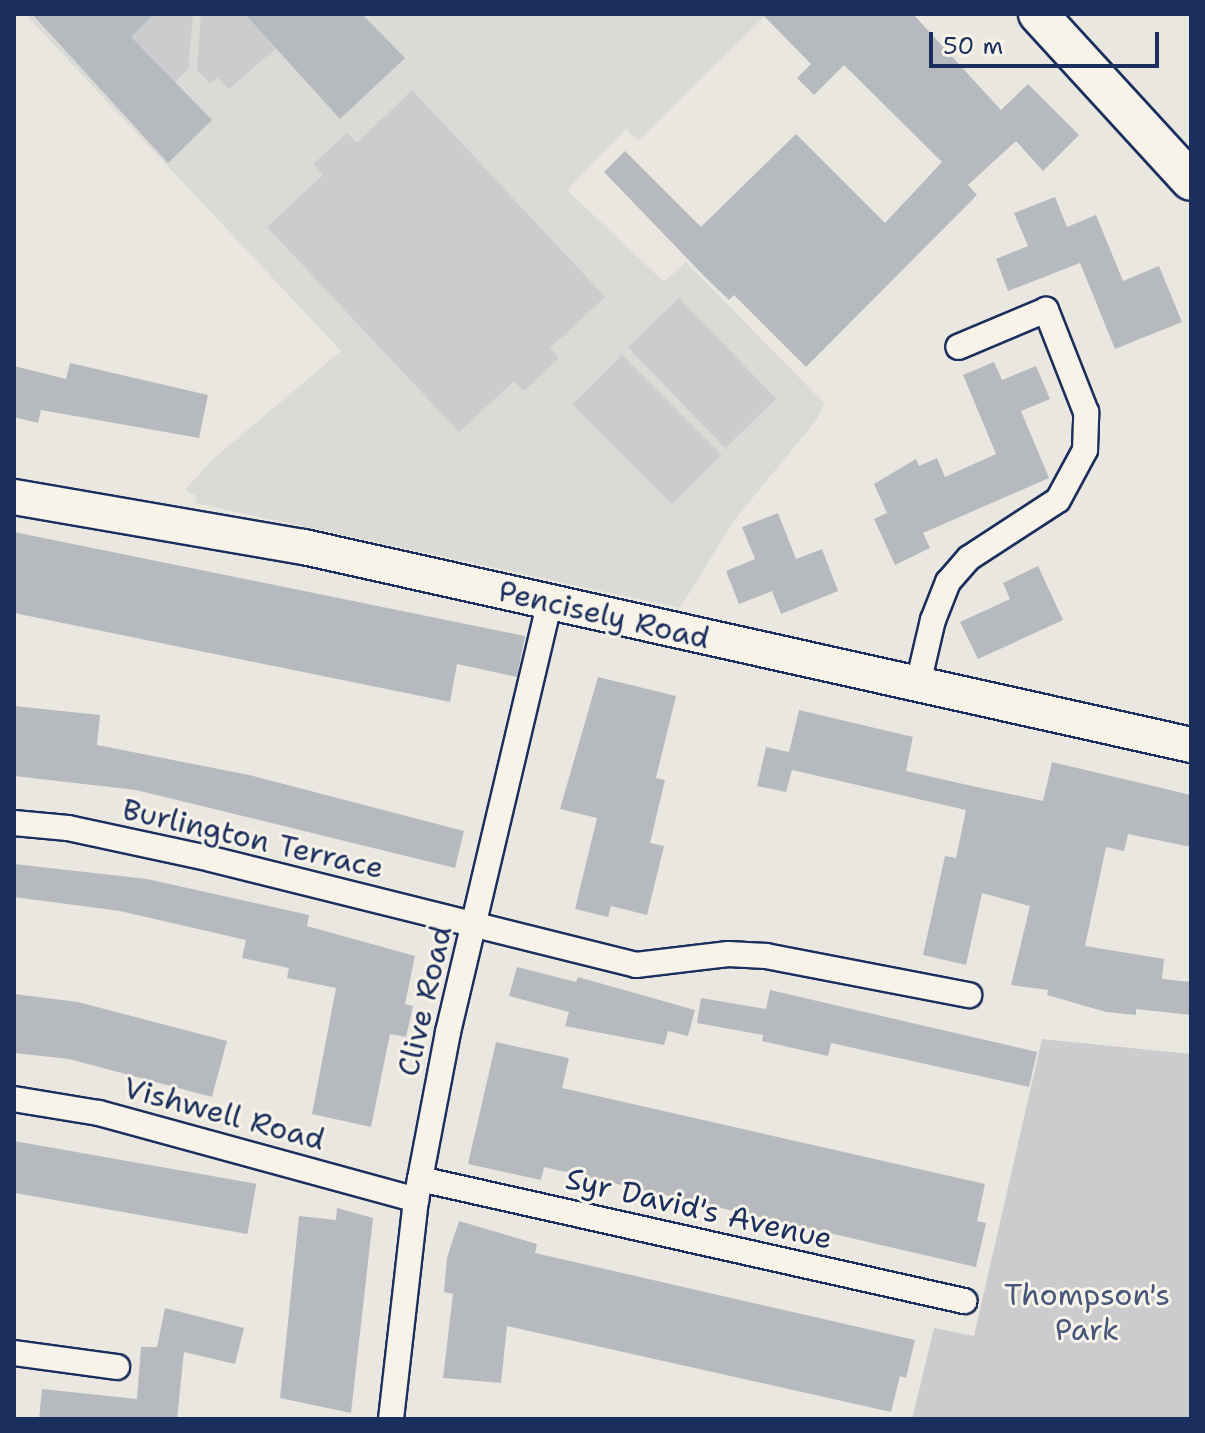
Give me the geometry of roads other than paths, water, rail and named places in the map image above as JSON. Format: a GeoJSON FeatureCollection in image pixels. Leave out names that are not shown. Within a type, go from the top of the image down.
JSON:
{"type":"FeatureCollection","features":[{"type":"Feature","properties":{"kind":"main road"},"geometry":{"type":"LineString","coordinates":[[1038,14],[1191,181]]}},
{"type":"Feature","properties":{"kind":"main road","name":"Pencisely Road"},"geometry":{"type":"LineString","coordinates":[[14,497],[304,547],[917,688],[1191,745]]}},
{"type":"Feature","properties":{"kind":"street"},"geometry":{"type":"LineString","coordinates":[[917,688],[948,582],[969,558],[1058,500],[1085,450],[1086,412],[1046,310],[958,347]]}},
{"type":"Feature","properties":{"kind":"street","name":"Clive Road"},"geometry":{"type":"LineString","coordinates":[[391,1419],[418,1190],[550,602]]}},
{"type":"Feature","properties":{"kind":"street","name":"Burlington Terrace"},"geometry":{"type":"LineString","coordinates":[[14,823],[68,828],[197,856],[636,965],[728,954],[766,956],[969,995]]}},
{"type":"Feature","properties":{"kind":"street","name":"Vishwell Road"},"geometry":{"type":"LineString","coordinates":[[14,1099],[99,1113],[418,1190]]}},
{"type":"Feature","properties":{"kind":"street","name":"Syr David's Avenue"},"geometry":{"type":"LineString","coordinates":[[418,1190],[964,1301]]}},
{"type":"Feature","properties":{"kind":"street"},"geometry":{"type":"LineString","coordinates":[[14,1353],[117,1367]]}},
{"type":"Feature","properties":{"kind":"park label","name":"Thompson's Park"},"geometry":{"type":"Point","coordinates":[1087,1312]}}]}
